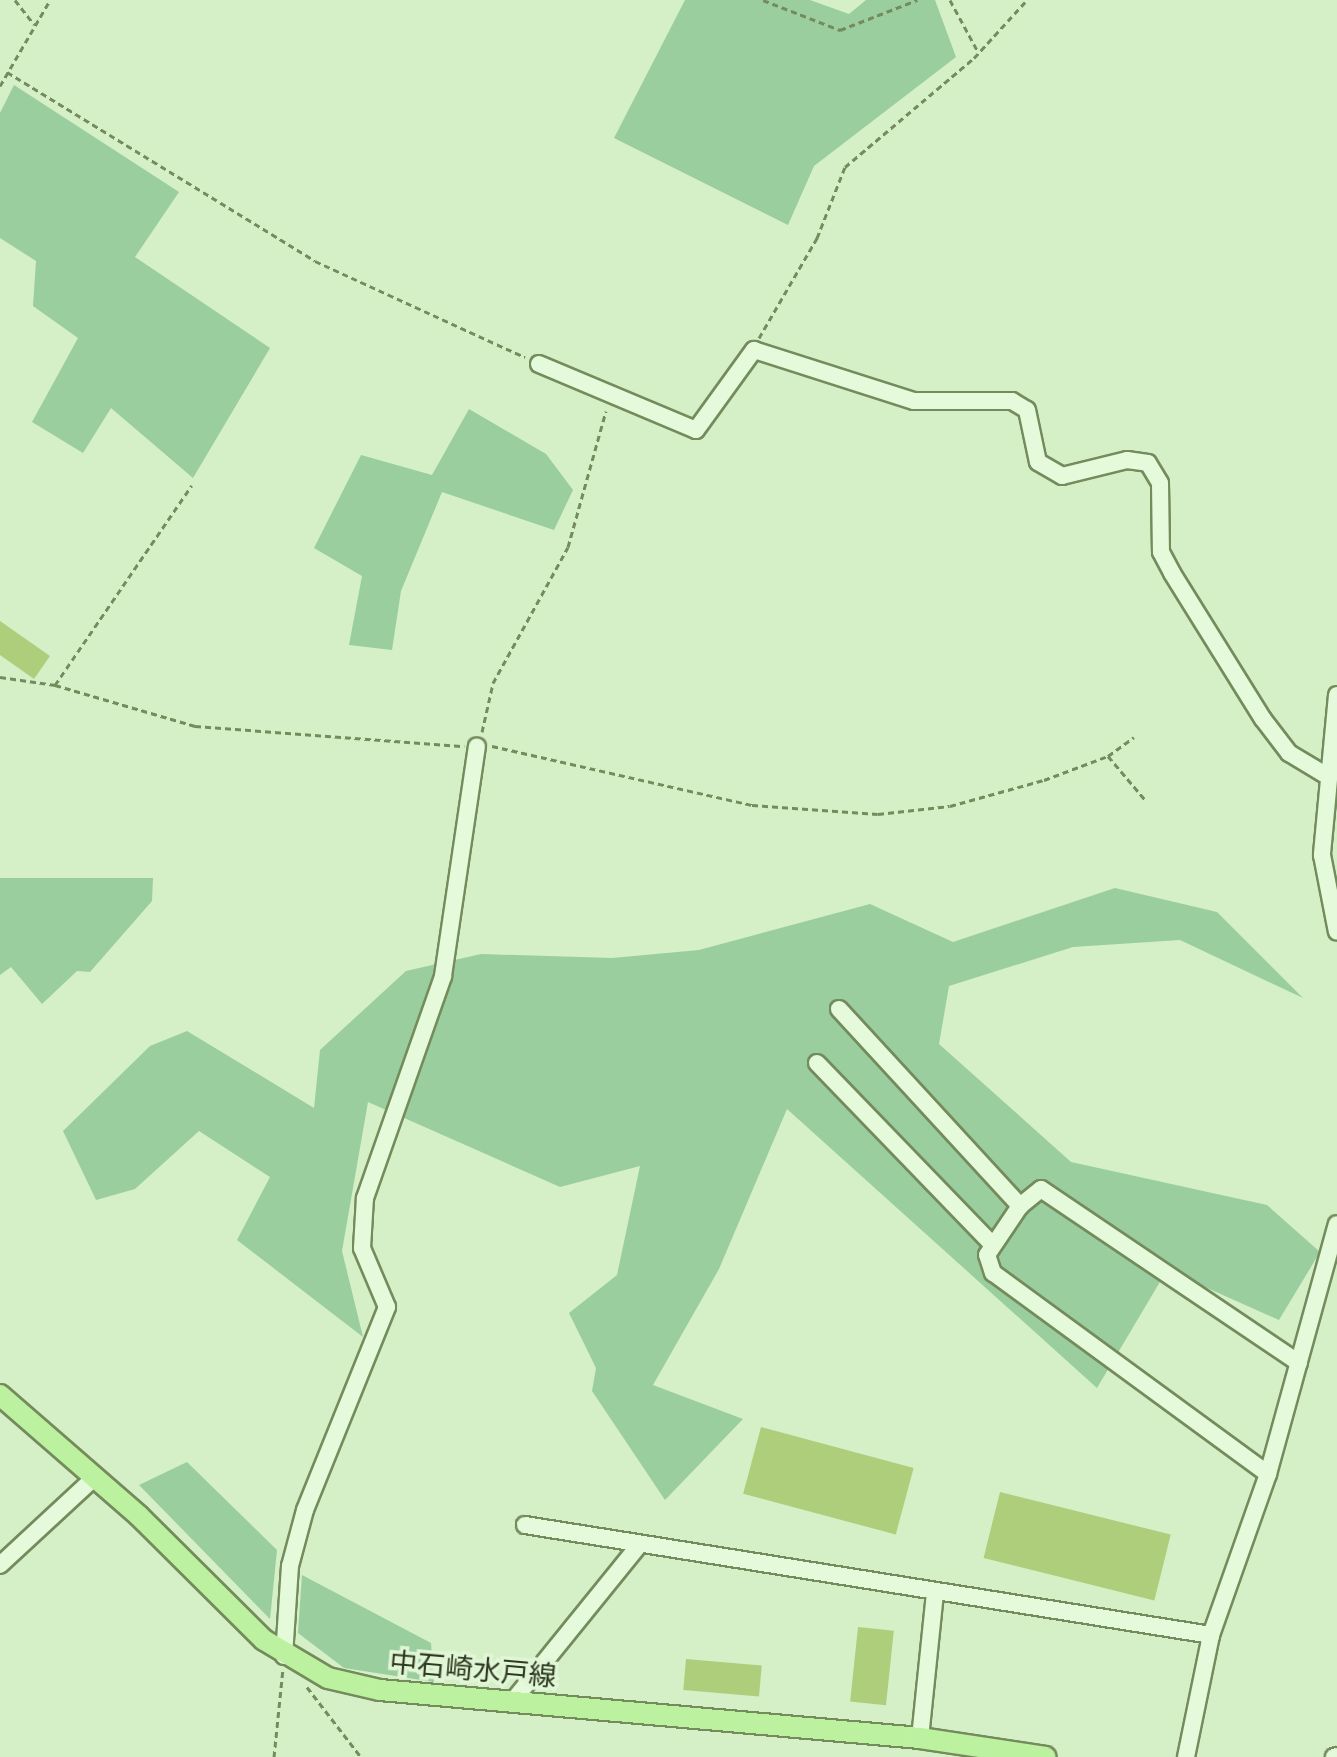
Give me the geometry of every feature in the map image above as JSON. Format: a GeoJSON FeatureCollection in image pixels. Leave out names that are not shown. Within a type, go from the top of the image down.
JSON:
{"type":"FeatureCollection","features":[{"type":"Feature","properties":{"kind":"main road","name":"中石崎水戸線"},"geometry":{"type":"LineString","coordinates":[[0,1395],[95,1477],[293,1661],[380,1690],[920,1738],[1046,1757]]}},
{"type":"Feature","properties":{"kind":"street"},"geometry":{"type":"LineString","coordinates":[[539,364],[615,400],[696,430],[754,350],[914,401],[1012,401],[1027,410],[1038,462],[1062,476],[1127,460],[1148,463],[1160,483],[1161,552],[1172,573],[1263,719],[1289,753],[1324,774]]}},
{"type":"Feature","properties":{"kind":"street"},"geometry":{"type":"LineString","coordinates":[[1337,695],[1324,774],[1324,895],[1337,932]]}},
{"type":"Feature","properties":{"kind":"street"},"geometry":{"type":"LineString","coordinates":[[293,1661],[290,1566],[305,1510],[387,1307],[362,1248],[365,1198],[443,976],[477,747]]}},
{"type":"Feature","properties":{"kind":"street"},"geometry":{"type":"LineString","coordinates":[[839,1009],[1020,1206]]}},
{"type":"Feature","properties":{"kind":"street"},"geometry":{"type":"LineString","coordinates":[[817,1063],[992,1244]]}},
{"type":"Feature","properties":{"kind":"street"},"geometry":{"type":"LineString","coordinates":[[1268,1474],[993,1273],[987,1264],[992,1244],[1020,1206],[1041,1189],[1299,1363]]}},
{"type":"Feature","properties":{"kind":"street"},"geometry":{"type":"LineString","coordinates":[[1186,1757],[1211,1635],[1268,1474],[1337,1224]]}},
{"type":"Feature","properties":{"kind":"street"},"geometry":{"type":"LineString","coordinates":[[0,1565],[95,1477]]}},
{"type":"Feature","properties":{"kind":"street"},"geometry":{"type":"LineString","coordinates":[[525,1525],[1211,1635]]}},
{"type":"Feature","properties":{"kind":"street"},"geometry":{"type":"LineString","coordinates":[[512,1702],[640,1544]]}},
{"type":"Feature","properties":{"kind":"street"},"geometry":{"type":"LineString","coordinates":[[920,1738],[935,1593]]}},
{"type":"Feature","properties":{"kind":"path"},"geometry":{"type":"LineString","coordinates":[[15,0],[34,24]]}},
{"type":"Feature","properties":{"kind":"path"},"geometry":{"type":"LineString","coordinates":[[0,86],[50,0]]}},
{"type":"Feature","properties":{"kind":"path"},"geometry":{"type":"LineString","coordinates":[[763,0],[840,30],[917,0]]}},
{"type":"Feature","properties":{"kind":"path"},"geometry":{"type":"LineString","coordinates":[[950,0],[977,50]]}},
{"type":"Feature","properties":{"kind":"path"},"geometry":{"type":"LineString","coordinates":[[754,350],[817,238],[845,167],[977,50],[1027,0]]}},
{"type":"Feature","properties":{"kind":"path"},"geometry":{"type":"LineString","coordinates":[[7,72],[315,261],[539,364]]}},
{"type":"Feature","properties":{"kind":"path"},"geometry":{"type":"LineString","coordinates":[[477,747],[493,683],[568,547],[597,434],[615,400]]}},
{"type":"Feature","properties":{"kind":"path"},"geometry":{"type":"LineString","coordinates":[[55,685],[192,485]]}},
{"type":"Feature","properties":{"kind":"path"},"geometry":{"type":"LineString","coordinates":[[0,677],[55,685],[195,726],[477,747],[752,805],[835,814],[950,806],[1108,756],[1134,737]]}},
{"type":"Feature","properties":{"kind":"path"},"geometry":{"type":"LineString","coordinates":[[1108,756],[1147,802]]}},
{"type":"Feature","properties":{"kind":"path"},"geometry":{"type":"LineString","coordinates":[[274,1757],[293,1661]]}},
{"type":"Feature","properties":{"kind":"path"},"geometry":{"type":"LineString","coordinates":[[293,1661],[307,1687],[361,1757]]}},
{"type":"Feature","properties":{"kind":"green space"},"geometry":{"type":"Polygon","coordinates":[[[685,0],[810,0],[849,14],[866,0],[935,0],[956,57],[814,166],[788,225],[614,138],[685,0]]]}},
{"type":"Feature","properties":{"kind":"green space"},"geometry":{"type":"Polygon","coordinates":[[[14,85],[179,192],[135,257],[270,348],[193,478],[111,408],[83,453],[32,422],[78,338],[33,306],[36,261],[0,238],[0,113],[14,85]]]}},
{"type":"Feature","properties":{"kind":"green space"},"geometry":{"type":"Polygon","coordinates":[[[469,409],[546,454],[573,490],[554,530],[442,492],[401,591],[392,650],[349,645],[362,576],[314,548],[361,455],[432,475],[469,409]]]}},
{"type":"Feature","properties":{"kind":"green space"},"geometry":{"type":"Polygon","coordinates":[[[0,878],[153,878],[152,901],[90,972],[77,971],[42,1004],[11,967],[0,975],[0,878]]]}},
{"type":"Feature","properties":{"kind":"green space"},"geometry":{"type":"Polygon","coordinates":[[[1115,888],[1217,912],[1303,998],[1180,940],[1073,947],[949,986],[939,1044],[1071,1162],[1267,1205],[1320,1252],[1279,1320],[1167,1270],[1097,1388],[787,1109],[719,1269],[653,1385],[743,1419],[665,1500],[592,1391],[596,1368],[569,1313],[617,1275],[640,1166],[560,1187],[368,1102],[342,1251],[363,1337],[237,1240],[270,1177],[199,1131],[135,1189],[96,1200],[63,1131],[150,1046],[187,1031],[314,1108],[320,1050],[406,971],[481,954],[612,958],[699,950],[870,904],[953,942],[1115,888]]]}},
{"type":"Feature","properties":{"kind":"green space"},"geometry":{"type":"Polygon","coordinates":[[[187,1462],[277,1550],[270,1619],[139,1485],[187,1462]]]}},
{"type":"Feature","properties":{"kind":"green space"},"geometry":{"type":"Polygon","coordinates":[[[302,1575],[431,1643],[434,1682],[344,1668],[298,1633],[302,1575]]]}},
{"type":"Feature","properties":{"kind":"building"},"geometry":{"type":"Polygon","coordinates":[[[0,621],[50,656],[34,679],[0,655],[0,621]]]}},
{"type":"Feature","properties":{"kind":"building"},"geometry":{"type":"Polygon","coordinates":[[[761,1427],[914,1468],[896,1535],[743,1494],[761,1427]]]}},
{"type":"Feature","properties":{"kind":"building"},"geometry":{"type":"Polygon","coordinates":[[[1000,1492],[1171,1535],[1154,1601],[984,1558],[1000,1492]]]}},
{"type":"Feature","properties":{"kind":"building"},"geometry":{"type":"Polygon","coordinates":[[[858,1627],[894,1631],[886,1705],[850,1702],[858,1627]]]}},
{"type":"Feature","properties":{"kind":"building"},"geometry":{"type":"Polygon","coordinates":[[[686,1659],[762,1666],[759,1697],[683,1690],[686,1659]]]}}]}
